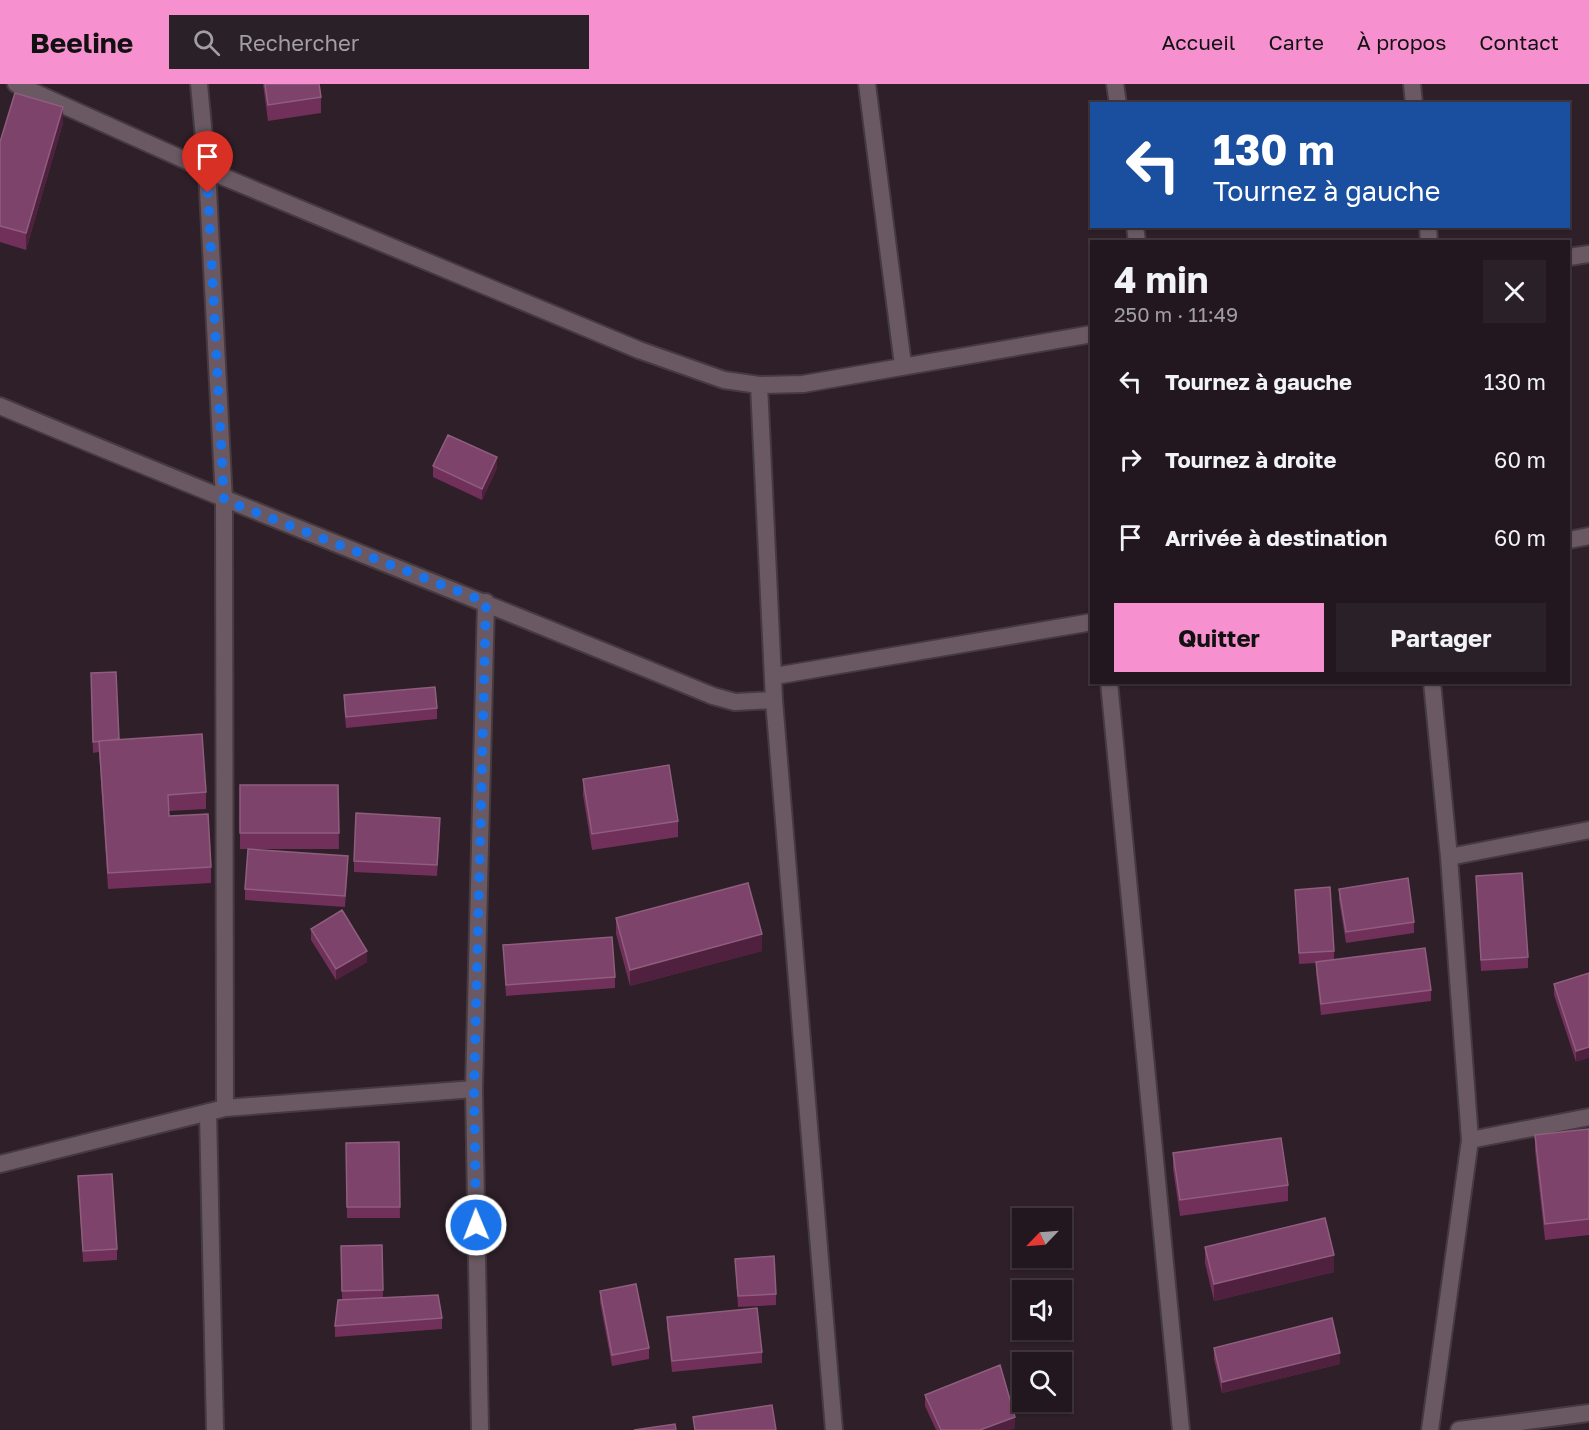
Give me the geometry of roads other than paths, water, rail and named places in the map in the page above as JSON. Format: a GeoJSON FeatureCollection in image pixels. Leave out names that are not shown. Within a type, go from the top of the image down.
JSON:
{"type":"FeatureCollection","features":[{"type":"Feature","properties":{"kind":"street"},"geometry":{"type":"LineString","coordinates":[[16,84],[207,170],[639,350],[724,380],[759,385],[803,384],[1090,334]]}},
{"type":"Feature","properties":{"kind":"street"},"geometry":{"type":"LineString","coordinates":[[199,84],[207,170],[224,500],[216,1110],[215,1430]]}},
{"type":"Feature","properties":{"kind":"street"},"geometry":{"type":"LineString","coordinates":[[867,84],[903,365]]}},
{"type":"Feature","properties":{"kind":"street"},"geometry":{"type":"LineString","coordinates":[[1115,84],[1118,102]]}},
{"type":"Feature","properties":{"kind":"street"},"geometry":{"type":"LineString","coordinates":[[1412,84],[1414,102]]}},
{"type":"Feature","properties":{"kind":"street"},"geometry":{"type":"LineString","coordinates":[[1570,257],[1589,254]]}},
{"type":"Feature","properties":{"kind":"street"},"geometry":{"type":"LineString","coordinates":[[759,385],[775,676],[774,700],[834,1430]]}},
{"type":"Feature","properties":{"kind":"street"},"geometry":{"type":"LineString","coordinates":[[0,406],[224,500],[486,602],[713,696],[735,702],[774,700]]}},
{"type":"Feature","properties":{"kind":"street"},"geometry":{"type":"LineString","coordinates":[[1570,540],[1589,536]]}},
{"type":"Feature","properties":{"kind":"street"},"geometry":{"type":"LineString","coordinates":[[480,1430],[474,1089],[486,602]]}},
{"type":"Feature","properties":{"kind":"street"},"geometry":{"type":"LineString","coordinates":[[775,676],[1090,622]]}},
{"type":"Feature","properties":{"kind":"street"},"geometry":{"type":"LineString","coordinates":[[1109,684],[1181,1430]]}},
{"type":"Feature","properties":{"kind":"street"},"geometry":{"type":"LineString","coordinates":[[1430,1430],[1470,1140],[1449,857],[1432,684]]}},
{"type":"Feature","properties":{"kind":"street"},"geometry":{"type":"LineString","coordinates":[[1449,857],[1589,830]]}},
{"type":"Feature","properties":{"kind":"street"},"geometry":{"type":"LineString","coordinates":[[0,1164],[216,1110],[474,1089]]}},
{"type":"Feature","properties":{"kind":"street"},"geometry":{"type":"LineString","coordinates":[[1470,1140],[1589,1117]]}},
{"type":"Feature","properties":{"kind":"street"},"geometry":{"type":"LineString","coordinates":[[1459,1430],[1589,1413]]}}]}
